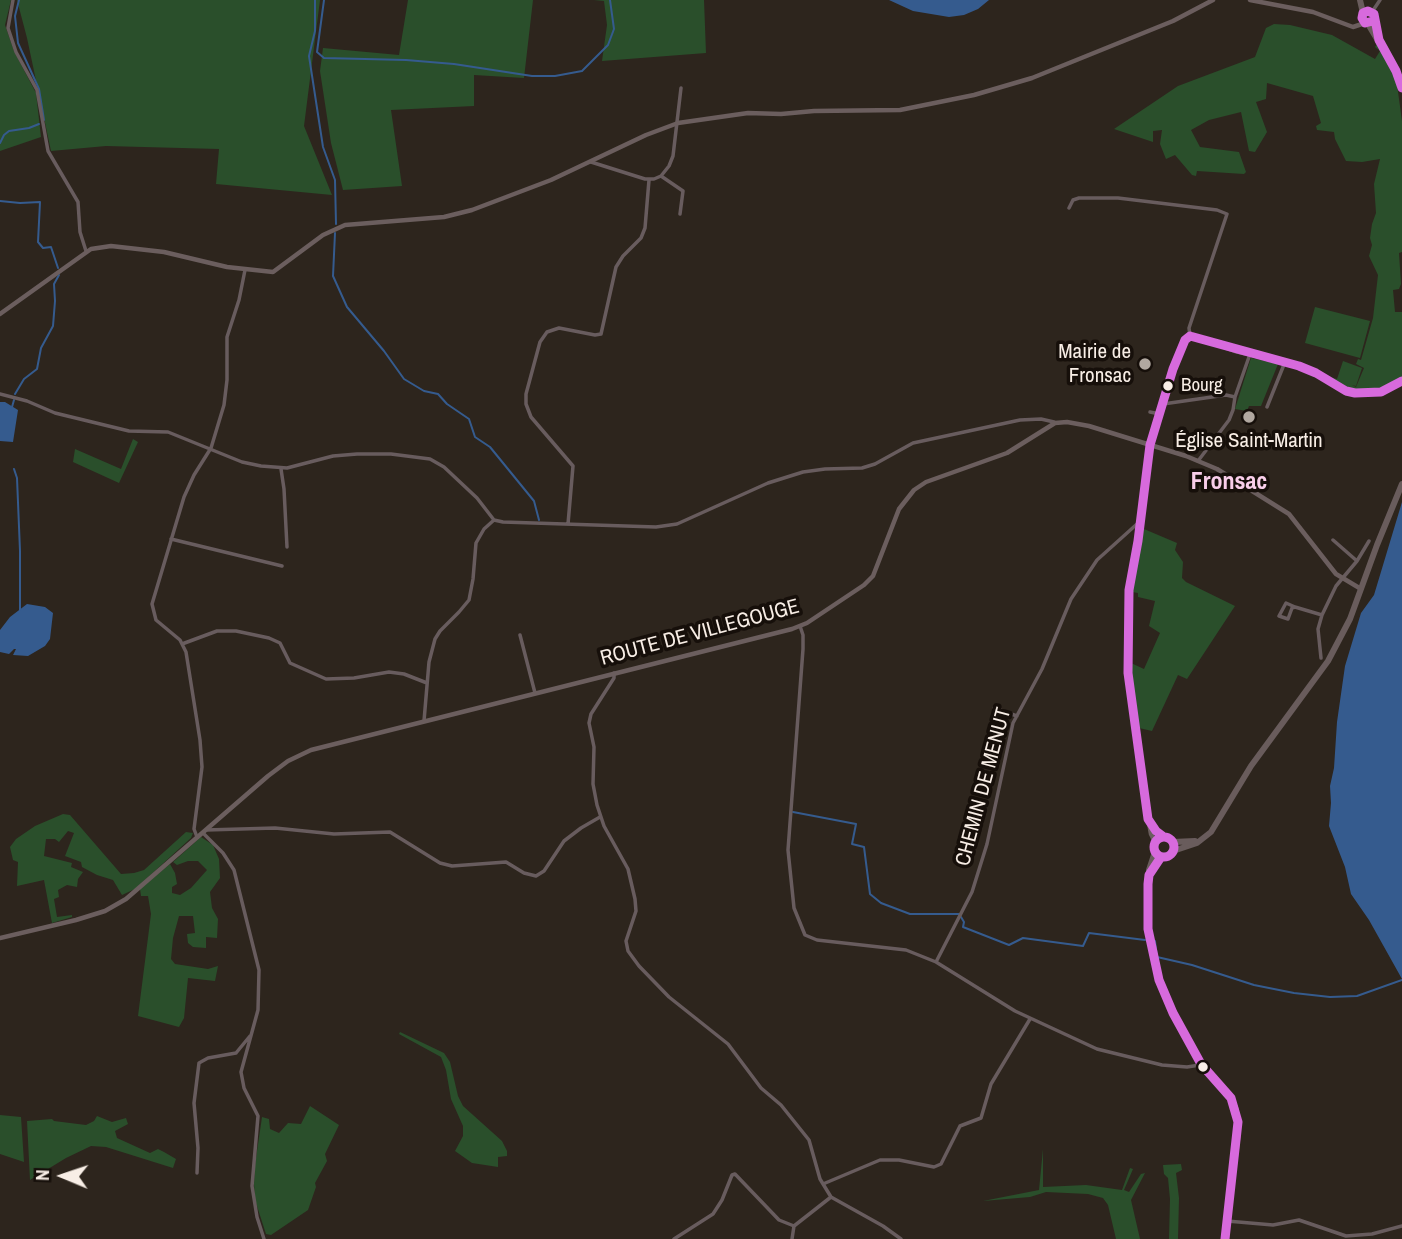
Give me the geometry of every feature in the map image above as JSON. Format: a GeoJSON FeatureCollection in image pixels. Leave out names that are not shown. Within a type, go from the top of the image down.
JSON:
{"type":"FeatureCollection","features":[{"type":"Feature","properties":{"kind":"main road"},"geometry":{"type":"LineString","coordinates":[[1361,0],[1402,88]]}},
{"type":"Feature","properties":{"kind":"main road"},"geometry":{"type":"LineString","coordinates":[[1158,854],[1169,856],[1173,851],[1197,844],[1211,832],[1251,766],[1328,662],[1344,634],[1402,484]]}},
{"type":"Feature","properties":{"kind":"main road"},"geometry":{"type":"LineString","coordinates":[[1203,838],[1187,843],[1173,842],[1164,837],[1156,842],[1158,854],[1149,875],[1149,929],[1159,980],[1169,1004],[1201,1064],[1231,1098],[1238,1122],[1225,1239]]}},
{"type":"Feature","properties":{"kind":"main road"},"geometry":{"type":"LineString","coordinates":[[1173,842],[1173,851]]}},
{"type":"Feature","properties":{"kind":"street"},"geometry":{"type":"LineString","coordinates":[[13,0],[8,28],[16,52],[37,90],[48,151],[78,202],[80,232],[86,251]]}},
{"type":"Feature","properties":{"kind":"street"},"geometry":{"type":"LineString","coordinates":[[0,314],[86,251],[111,246],[164,252],[246,270],[273,272],[323,235],[345,225],[444,216],[472,210],[551,180],[646,135],[678,123],[748,113],[900,110],[974,95],[1032,78],[1173,21],[1213,0]]}},
{"type":"Feature","properties":{"kind":"street"},"geometry":{"type":"LineString","coordinates":[[1250,0],[1313,12],[1350,26],[1368,18],[1380,0]]}},
{"type":"Feature","properties":{"kind":"street"},"geometry":{"type":"LineString","coordinates":[[591,162],[649,180],[660,176],[673,156],[681,88]]}},
{"type":"Feature","properties":{"kind":"street"},"geometry":{"type":"LineString","coordinates":[[660,176],[683,191],[680,214]]}},
{"type":"Feature","properties":{"kind":"street"},"geometry":{"type":"LineString","coordinates":[[568,524],[573,466],[531,417],[526,404],[526,394],[540,342],[547,332],[559,328],[601,334],[616,267],[641,238],[645,228],[649,180]]}},
{"type":"Feature","properties":{"kind":"street"},"geometry":{"type":"LineString","coordinates":[[1069,208],[1073,200],[1079,198],[1118,198],[1224,211],[1227,214],[1189,328],[1190,337]]}},
{"type":"Feature","properties":{"kind":"street"},"geometry":{"type":"LineString","coordinates":[[197,838],[194,829],[202,768],[186,652],[175,635],[156,620],[152,610],[189,485],[211,448],[226,392],[227,337],[246,270]]}},
{"type":"Feature","properties":{"kind":"street"},"geometry":{"type":"LineString","coordinates":[[1156,842],[1148,819],[1128,664],[1129,578],[1141,523],[1150,445],[1173,369],[1185,340],[1190,337],[1285,362],[1316,373],[1354,393],[1381,393],[1402,381]]}},
{"type":"Feature","properties":{"kind":"street"},"geometry":{"type":"LineString","coordinates":[[1198,461],[1229,420],[1250,354]]}},
{"type":"Feature","properties":{"kind":"street"},"geometry":{"type":"LineString","coordinates":[[1267,407],[1285,362]]}},
{"type":"Feature","properties":{"kind":"street"},"geometry":{"type":"LineString","coordinates":[[0,394],[27,401],[55,413],[129,431],[168,432],[242,462],[281,468],[345,455],[391,454],[429,458],[444,467],[478,498],[494,520]]}},
{"type":"Feature","properties":{"kind":"street"},"geometry":{"type":"LineString","coordinates":[[1163,404],[1226,395],[1235,397]]}},
{"type":"Feature","properties":{"kind":"street"},"geometry":{"type":"LineString","coordinates":[[1150,412],[1160,414]]}},
{"type":"Feature","properties":{"kind":"street"},"geometry":{"type":"LineString","coordinates":[[424,721],[435,639],[469,600],[477,543],[484,529],[494,520],[656,527],[677,524],[768,484],[803,472],[862,468],[875,464],[913,443],[1020,420],[1082,424],[1198,461],[1238,481],[1289,514],[1304,536],[1342,579],[1361,589]]}},
{"type":"Feature","properties":{"kind":"street","name":"ROUTE DE VILLEGOUGE"},"geometry":{"type":"LineString","coordinates":[[0,938],[105,911],[135,891],[268,776],[296,757],[326,745],[800,626],[864,585],[873,576],[899,509],[914,490],[926,482],[1007,453],[1055,423]]}},
{"type":"Feature","properties":{"kind":"street"},"geometry":{"type":"LineString","coordinates":[[281,468],[287,547]]}},
{"type":"Feature","properties":{"kind":"street","name":"CHEMIN DE MENUT"},"geometry":{"type":"LineString","coordinates":[[936,962],[972,892],[1017,716],[1042,669],[1071,599],[1103,553],[1136,524],[1141,523]]}},
{"type":"Feature","properties":{"kind":"street"},"geometry":{"type":"LineString","coordinates":[[171,539],[282,566]]}},
{"type":"Feature","properties":{"kind":"street"},"geometry":{"type":"LineString","coordinates":[[1333,540],[1357,561]]}},
{"type":"Feature","properties":{"kind":"street"},"geometry":{"type":"LineString","coordinates":[[1321,658],[1318,629],[1322,615],[1330,597],[1369,541]]}},
{"type":"Feature","properties":{"kind":"street"},"geometry":{"type":"LineString","coordinates":[[1295,607],[1288,619],[1279,616],[1286,604],[1322,615]]}},
{"type":"Feature","properties":{"kind":"street"},"geometry":{"type":"LineString","coordinates":[[800,626],[803,649],[788,850],[791,892],[800,927],[805,935],[817,940],[906,950],[936,962],[1030,1019],[1087,1046],[1133,1059],[1178,1067],[1201,1064]]}},
{"type":"Feature","properties":{"kind":"street"},"geometry":{"type":"LineString","coordinates":[[182,644],[217,631],[236,631],[280,643],[283,654],[290,663],[326,679],[389,672],[404,674],[427,683]]}},
{"type":"Feature","properties":{"kind":"street"},"geometry":{"type":"LineString","coordinates":[[520,635],[535,693]]}},
{"type":"Feature","properties":{"kind":"street"},"geometry":{"type":"LineString","coordinates":[[614,673],[614,678],[591,714],[589,723],[594,747],[593,784],[600,817],[628,869],[635,899],[636,911],[626,941],[628,951],[639,966],[677,1003],[727,1044],[761,1088],[781,1105],[808,1140],[822,1184],[831,1197],[901,1239]]}},
{"type":"Feature","properties":{"kind":"street"},"geometry":{"type":"LineString","coordinates":[[994,708],[1017,716]]}},
{"type":"Feature","properties":{"kind":"street"},"geometry":{"type":"LineString","coordinates":[[204,831],[275,828],[323,834],[390,832],[440,863],[452,866],[506,862],[524,873],[536,876],[542,874],[564,841],[600,817]]}},
{"type":"Feature","properties":{"kind":"street"},"geometry":{"type":"LineString","coordinates":[[1148,819],[1164,837]]}},
{"type":"Feature","properties":{"kind":"street"},"geometry":{"type":"LineString","coordinates":[[204,831],[234,870],[255,951],[260,990],[252,1034],[244,1057],[242,1080],[258,1116],[252,1186],[264,1239]]}},
{"type":"Feature","properties":{"kind":"street"},"geometry":{"type":"LineString","coordinates":[[822,1184],[880,1160],[899,1160],[934,1167],[941,1164],[960,1126],[981,1118],[991,1084],[1030,1019]]}},
{"type":"Feature","properties":{"kind":"street"},"geometry":{"type":"LineString","coordinates":[[236,1053],[252,1034]]}},
{"type":"Feature","properties":{"kind":"street"},"geometry":{"type":"LineString","coordinates":[[197,1172],[198,1147],[194,1115],[199,1063],[208,1058],[236,1053],[244,1057]]}},
{"type":"Feature","properties":{"kind":"street"},"geometry":{"type":"LineString","coordinates":[[674,1239],[713,1214],[732,1175],[735,1174],[779,1220],[794,1226]]}},
{"type":"Feature","properties":{"kind":"street"},"geometry":{"type":"LineString","coordinates":[[792,1239],[794,1226],[831,1197]]}},
{"type":"Feature","properties":{"kind":"street"},"geometry":{"type":"LineString","coordinates":[[1227,1221],[1273,1225],[1299,1220],[1346,1236],[1372,1234],[1402,1226]]}},
{"type":"Feature","properties":{"kind":"green space"},"geometry":{"type":"Polygon","coordinates":[[[0,0],[11,0],[5,25],[14,51],[36,93],[41,137],[0,151],[0,0]]]}},
{"type":"Feature","properties":{"kind":"green space"},"geometry":{"type":"Polygon","coordinates":[[[17,0],[320,0],[304,126],[332,195],[216,184],[219,149],[106,146],[51,151],[17,0]]]}},
{"type":"Feature","properties":{"kind":"green space"},"geometry":{"type":"Polygon","coordinates":[[[408,0],[533,0],[524,78],[474,75],[474,106],[391,110],[402,186],[343,190],[331,143],[320,71],[323,48],[399,55],[408,0]]]}},
{"type":"Feature","properties":{"kind":"green space"},"geometry":{"type":"Polygon","coordinates":[[[594,0],[704,0],[706,53],[602,61],[607,25],[604,1],[594,0]]]}},
{"type":"Feature","properties":{"kind":"green space"},"geometry":{"type":"Polygon","coordinates":[[[1274,24],[1332,35],[1375,59],[1380,51],[1375,47],[1377,44],[1396,77],[1402,121],[1402,252],[1399,253],[1401,284],[1399,289],[1393,290],[1395,312],[1402,312],[1402,377],[1374,393],[1355,392],[1332,381],[1333,378],[1337,379],[1343,361],[1362,368],[1356,386],[1352,385],[1356,387],[1364,368],[1356,364],[1358,359],[1361,360],[1373,318],[1378,275],[1369,256],[1372,224],[1376,213],[1374,184],[1380,159],[1346,161],[1334,132],[1317,130],[1316,126],[1321,123],[1313,96],[1267,83],[1266,99],[1256,102],[1267,132],[1255,152],[1249,151],[1241,112],[1209,120],[1191,130],[1200,147],[1239,152],[1246,172],[1244,174],[1197,171],[1196,176],[1192,175],[1175,155],[1166,159],[1160,144],[1162,130],[1153,131],[1153,142],[1114,129],[1178,86],[1255,57],[1266,28],[1274,24]]]}},
{"type":"Feature","properties":{"kind":"green space"},"geometry":{"type":"Polygon","coordinates":[[[1315,307],[1370,321],[1360,358],[1305,343],[1315,307]]]}},
{"type":"Feature","properties":{"kind":"green space"},"geometry":{"type":"Polygon","coordinates":[[[1251,358],[1278,364],[1261,406],[1249,406],[1247,411],[1235,409],[1251,358]]]}},
{"type":"Feature","properties":{"kind":"green space"},"geometry":{"type":"Polygon","coordinates":[[[133,439],[138,442],[119,483],[73,462],[75,449],[121,469],[133,439]]]}},
{"type":"Feature","properties":{"kind":"green space"},"geometry":{"type":"Polygon","coordinates":[[[1144,529],[1177,543],[1175,550],[1183,562],[1182,578],[1186,582],[1235,606],[1187,679],[1178,675],[1152,731],[1139,728],[1131,679],[1131,663],[1144,669],[1160,633],[1149,626],[1155,601],[1138,597],[1138,593],[1132,592],[1144,529]]]}},
{"type":"Feature","properties":{"kind":"green space"},"geometry":{"type":"Polygon","coordinates":[[[63,814],[70,815],[121,874],[144,870],[186,832],[193,833],[191,838],[135,889],[122,895],[113,880],[97,875],[82,867],[81,862],[65,856],[74,833],[68,831],[59,842],[46,839],[44,856],[72,863],[71,867],[83,872],[77,887],[67,885],[58,890],[59,897],[54,899],[57,917],[72,917],[52,923],[44,880],[17,886],[18,862],[13,860],[10,847],[16,839],[35,826],[63,814]]]}},
{"type":"Feature","properties":{"kind":"green space"},"geometry":{"type":"Polygon","coordinates":[[[201,837],[213,845],[219,859],[220,878],[210,892],[212,908],[218,919],[217,938],[206,937],[206,948],[193,947],[188,943],[187,934],[195,933],[193,916],[179,916],[171,959],[175,964],[208,969],[218,966],[215,981],[188,978],[184,1018],[179,1027],[138,1016],[151,914],[148,896],[141,896],[140,889],[170,864],[177,884],[172,887],[172,893],[180,895],[191,888],[207,870],[198,861],[177,865],[173,862],[201,837]]]}},
{"type":"Feature","properties":{"kind":"green space"},"geometry":{"type":"Polygon","coordinates":[[[400,1032],[444,1053],[450,1062],[463,1106],[502,1141],[507,1151],[507,1156],[498,1157],[498,1167],[472,1163],[455,1151],[463,1136],[463,1126],[451,1099],[441,1057],[399,1034],[400,1032]]]}},
{"type":"Feature","properties":{"kind":"green space"},"geometry":{"type":"Polygon","coordinates":[[[310,1106],[339,1125],[325,1154],[327,1161],[315,1183],[308,1210],[271,1235],[266,1234],[255,1200],[254,1184],[262,1117],[269,1119],[270,1129],[279,1133],[288,1123],[301,1124],[310,1106]]]}},
{"type":"Feature","properties":{"kind":"green space"},"geometry":{"type":"Polygon","coordinates":[[[0,1115],[21,1117],[24,1162],[0,1154],[0,1115]]]}},
{"type":"Feature","properties":{"kind":"green space"},"geometry":{"type":"Polygon","coordinates":[[[97,1116],[112,1122],[126,1118],[128,1124],[115,1131],[117,1138],[150,1153],[158,1149],[164,1152],[176,1159],[173,1168],[106,1147],[91,1146],[30,1180],[27,1121],[52,1119],[86,1125],[97,1116]]]}},
{"type":"Feature","properties":{"kind":"green space"},"geometry":{"type":"Polygon","coordinates":[[[1043,1149],[1043,1187],[1086,1185],[1122,1190],[1130,1168],[1133,1169],[1124,1190],[1129,1192],[1141,1174],[1145,1173],[1131,1200],[1140,1239],[1116,1239],[1108,1205],[1103,1198],[1088,1194],[1046,1192],[1030,1197],[983,1201],[1039,1190],[1043,1149]]]}},
{"type":"Feature","properties":{"kind":"green space"},"geometry":{"type":"Polygon","coordinates":[[[1181,1164],[1182,1170],[1176,1173],[1179,1198],[1178,1239],[1169,1239],[1170,1199],[1168,1178],[1164,1174],[1163,1165],[1181,1164]]]}},
{"type":"Feature","properties":{"kind":"water"},"geometry":{"type":"Polygon","coordinates":[[[889,0],[989,0],[964,15],[949,17],[913,11],[889,0]]]}},
{"type":"Feature","properties":{"kind":"water"},"geometry":{"type":"Polygon","coordinates":[[[0,402],[18,410],[13,442],[0,441],[0,402]]]}},
{"type":"Feature","properties":{"kind":"water"},"geometry":{"type":"Polygon","coordinates":[[[1402,502],[1402,979],[1351,894],[1345,867],[1329,826],[1330,786],[1345,666],[1361,613],[1374,595],[1402,502]]]}},
{"type":"Feature","properties":{"kind":"water"},"geometry":{"type":"Polygon","coordinates":[[[27,604],[45,607],[53,613],[50,639],[45,646],[28,656],[13,655],[16,649],[9,654],[0,652],[0,630],[10,617],[27,604]]]}},
{"type":"Feature","properties":{"kind":"waterway"},"geometry":{"type":"LineString","coordinates":[[19,0],[15,16],[18,43],[39,89],[44,120]]}},
{"type":"Feature","properties":{"kind":"waterway"},"geometry":{"type":"LineString","coordinates":[[315,0],[315,31],[309,56],[323,147],[335,180],[336,224]]}},
{"type":"Feature","properties":{"kind":"waterway"},"geometry":{"type":"LineString","coordinates":[[324,0],[317,52],[324,58],[454,64],[532,76],[555,76],[582,71],[608,45],[614,29],[610,0]]}},
{"type":"Feature","properties":{"kind":"waterway"},"geometry":{"type":"LineString","coordinates":[[0,143],[9,131],[39,124]]}},
{"type":"Feature","properties":{"kind":"waterway"},"geometry":{"type":"LineString","coordinates":[[0,201],[40,202],[38,242],[43,248],[51,247],[58,268]]}},
{"type":"Feature","properties":{"kind":"waterway"},"geometry":{"type":"LineString","coordinates":[[335,233],[333,276],[347,307],[404,379],[424,391],[438,394],[447,404],[469,419],[475,437],[490,447],[534,501],[539,520]]}},
{"type":"Feature","properties":{"kind":"waterway"},"geometry":{"type":"LineString","coordinates":[[15,394],[24,379],[37,369],[41,348],[53,326],[54,284],[59,275]]}},
{"type":"Feature","properties":{"kind":"waterway"},"geometry":{"type":"LineString","coordinates":[[12,407],[14,400]]}},
{"type":"Feature","properties":{"kind":"waterway"},"geometry":{"type":"LineString","coordinates":[[14,469],[17,478],[20,610]]}},
{"type":"Feature","properties":{"kind":"waterway"},"geometry":{"type":"LineString","coordinates":[[793,812],[856,824],[852,844],[864,847],[870,894],[881,903],[910,914],[959,914]]}},
{"type":"Feature","properties":{"kind":"waterway"},"geometry":{"type":"LineString","coordinates":[[961,917],[963,927],[1009,945],[1023,938],[1083,946],[1089,933],[1145,940]]}},
{"type":"Feature","properties":{"kind":"waterway"},"geometry":{"type":"LineString","coordinates":[[1155,941],[1157,957],[1254,985],[1294,993],[1330,997],[1357,996],[1402,980]]}},
{"type":"Feature","properties":{"kind":"transit line"},"geometry":{"type":"LineString","coordinates":[[1373,21],[1365,23],[1363,13],[1368,11],[1374,14],[1379,40],[1402,88]]}},
{"type":"Feature","properties":{"kind":"transit line"},"geometry":{"type":"LineString","coordinates":[[1190,336],[1299,366],[1346,391],[1355,393],[1381,392],[1402,381]]}},
{"type":"Feature","properties":{"kind":"transit line"},"geometry":{"type":"LineString","coordinates":[[1164,837],[1148,819],[1128,673],[1129,590],[1150,445],[1173,369],[1185,340],[1190,336]]}},
{"type":"Feature","properties":{"kind":"transit line"},"geometry":{"type":"LineString","coordinates":[[1164,837],[1171,840],[1174,847],[1171,854],[1164,857],[1157,854],[1154,847],[1157,840],[1164,837]]}},
{"type":"Feature","properties":{"kind":"transit line"},"geometry":{"type":"LineString","coordinates":[[1161,857],[1149,875],[1148,884],[1148,929],[1159,980],[1173,1013],[1201,1064],[1231,1098],[1238,1122],[1225,1239]]}},
{"type":"Feature","properties":{"kind":"place","name":"Mairie de Fronsac"},"geometry":{"type":"Point","coordinates":[1145,364]}},
{"type":"Feature","properties":{"kind":"place","name":"Bourg"},"geometry":{"type":"Point","coordinates":[1168,386]}},
{"type":"Feature","properties":{"kind":"place","name":"Église Saint-Martin"},"geometry":{"type":"Point","coordinates":[1249,417]}},
{"type":"Feature","properties":{"kind":"district","name":"Fronsac"},"geometry":{"type":"Point","coordinates":[1229,483]}}]}
